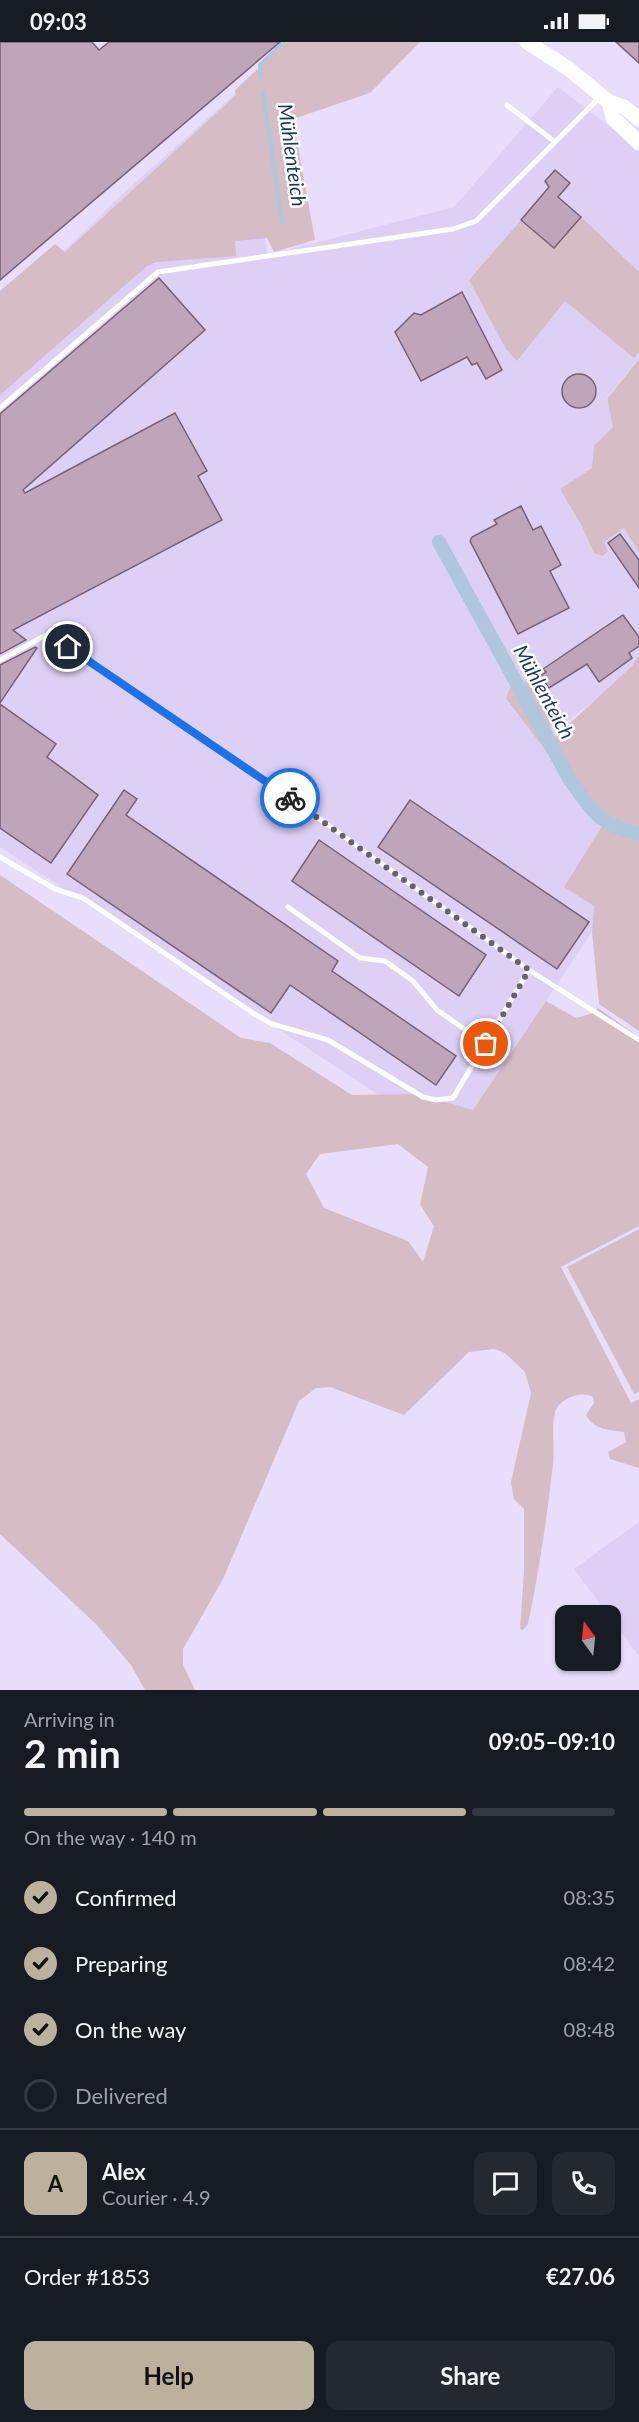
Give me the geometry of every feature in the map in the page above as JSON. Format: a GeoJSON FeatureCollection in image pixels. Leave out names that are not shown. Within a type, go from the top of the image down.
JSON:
{"type":"FeatureCollection","features":[{"type":"Feature","properties":{"kind":"street"},"geometry":{"type":"LineString","coordinates":[[527,42],[569,69],[605,99],[624,107],[639,119]]}},
{"type":"Feature","properties":{"kind":"street"},"geometry":{"type":"LineString","coordinates":[[605,99],[613,118],[639,142]]}},
{"type":"Feature","properties":{"kind":"lane"},"geometry":{"type":"LineString","coordinates":[[0,408],[158,272],[453,229],[477,221],[555,142],[605,99]]}},
{"type":"Feature","properties":{"kind":"lane"},"geometry":{"type":"LineString","coordinates":[[507,105],[555,142]]}},
{"type":"Feature","properties":{"kind":"lane"},"geometry":{"type":"LineString","coordinates":[[0,660],[48,634],[324,822],[529,970],[639,1040]]}},
{"type":"Feature","properties":{"kind":"lane"},"geometry":{"type":"LineString","coordinates":[[0,857],[55,889],[83,898],[272,1024],[328,1040],[423,1097],[436,1100],[453,1098],[529,970]]}},
{"type":"Feature","properties":{"kind":"lane"},"geometry":{"type":"LineString","coordinates":[[288,907],[360,958],[385,961],[413,981],[437,1010],[486,1044]]}},
{"type":"Feature","properties":{"kind":"shaded area"},"geometry":{"type":"Polygon","coordinates":[[[287,42],[420,42],[370,93],[293,119],[315,240],[274,252],[267,238],[235,241],[236,256],[157,262],[147,266],[0,395],[0,291],[55,244],[65,252],[236,95],[235,90],[287,42]]]}},
{"type":"Feature","properties":{"kind":"shaded area"},"geometry":{"type":"Polygon","coordinates":[[[558,87],[639,149],[639,358],[606,399],[639,490],[639,667],[561,726],[639,796],[639,861],[452,1143],[0,847],[0,314],[117,199],[235,94],[268,255],[454,207],[558,87]]]}},
{"type":"Feature","properties":{"kind":"shaded area"},"geometry":{"type":"Polygon","coordinates":[[[581,217],[639,272],[639,352],[634,358],[565,301],[517,361],[506,349],[469,280],[521,220],[554,248],[581,217]]]}},
{"type":"Feature","properties":{"kind":"shaded area"},"geometry":{"type":"Polygon","coordinates":[[[639,359],[639,553],[624,528],[604,542],[608,551],[603,556],[594,553],[582,526],[560,489],[592,468],[594,446],[613,427],[607,399],[639,359]]]}},
{"type":"Feature","properties":{"kind":"shaded area"},"geometry":{"type":"Polygon","coordinates":[[[639,655],[639,1031],[599,1004],[592,932],[594,906],[564,887],[609,815],[577,800],[553,760],[506,698],[512,683],[525,682],[533,685],[543,698],[555,737],[632,666],[639,655]]]}},
{"type":"Feature","properties":{"kind":"shaded area"},"geometry":{"type":"Polygon","coordinates":[[[0,875],[241,1038],[270,1043],[352,1095],[419,1094],[473,1110],[546,1001],[576,1018],[593,1013],[598,1008],[639,1037],[639,1226],[561,1267],[631,1403],[639,1399],[639,1468],[610,1459],[608,1452],[626,1442],[624,1432],[603,1428],[589,1420],[586,1415],[594,1403],[593,1397],[576,1395],[565,1400],[557,1408],[553,1425],[553,1464],[536,1584],[528,1624],[523,1630],[520,1629],[524,1572],[524,1509],[514,1499],[511,1482],[531,1393],[525,1372],[505,1353],[494,1349],[469,1352],[404,1415],[330,1387],[316,1388],[299,1401],[223,1579],[183,1649],[183,1665],[195,1690],[145,1690],[131,1665],[96,1624],[0,1534],[0,875]],[[398,1144],[320,1154],[306,1174],[324,1208],[408,1241],[423,1262],[434,1226],[420,1205],[428,1167],[398,1144]]]}},
{"type":"Feature","properties":{"kind":"shaded area"},"geometry":{"type":"Polygon","coordinates":[[[639,1229],[639,1392],[634,1394],[567,1267],[639,1229]]]}},
{"type":"Feature","properties":{"kind":"shaded area"},"geometry":{"type":"Polygon","coordinates":[[[639,1522],[639,1656],[621,1632],[621,1605],[601,1605],[574,1569],[639,1522]]]}},
{"type":"Feature","properties":{"kind":"building"},"geometry":{"type":"Polygon","coordinates":[[[0,42],[92,42],[99,50],[109,42],[280,42],[0,280],[0,42]]]}},
{"type":"Feature","properties":{"kind":"building"},"geometry":{"type":"Polygon","coordinates":[[[616,42],[639,42],[639,63],[616,42]]]}},
{"type":"Feature","properties":{"kind":"building"},"geometry":{"type":"Polygon","coordinates":[[[555,170],[570,183],[558,197],[581,217],[554,248],[521,220],[549,187],[545,181],[555,170]]]}},
{"type":"Feature","properties":{"kind":"building"},"geometry":{"type":"Polygon","coordinates":[[[159,278],[205,330],[23,490],[25,493],[175,413],[207,471],[198,476],[222,520],[13,630],[26,640],[0,654],[0,414],[159,278]]]}},
{"type":"Feature","properties":{"kind":"building"},"geometry":{"type":"Polygon","coordinates":[[[462,292],[502,370],[486,379],[477,363],[472,365],[467,357],[421,381],[395,332],[414,313],[421,315],[462,292]]]}},
{"type":"Feature","properties":{"kind":"building"},"geometry":{"type":"Polygon","coordinates":[[[579,374],[591,379],[596,391],[591,403],[579,408],[567,403],[562,391],[567,379],[579,374]]]}},
{"type":"Feature","properties":{"kind":"building"},"geometry":{"type":"Polygon","coordinates":[[[521,506],[533,530],[541,526],[561,565],[550,571],[569,608],[518,634],[470,541],[472,537],[497,524],[494,520],[521,506]]]}},
{"type":"Feature","properties":{"kind":"building"},"geometry":{"type":"Polygon","coordinates":[[[620,534],[639,560],[639,588],[608,543],[620,534]]]}},
{"type":"Feature","properties":{"kind":"building"},"geometry":{"type":"Polygon","coordinates":[[[623,615],[639,637],[639,646],[629,653],[632,658],[599,682],[587,664],[549,688],[540,676],[546,672],[543,669],[623,615]]]}},
{"type":"Feature","properties":{"kind":"building"},"geometry":{"type":"Polygon","coordinates":[[[37,648],[0,703],[0,665],[37,648]]]}},
{"type":"Feature","properties":{"kind":"building"},"geometry":{"type":"Polygon","coordinates":[[[0,704],[56,744],[47,757],[98,795],[51,863],[0,828],[0,704]]]}},
{"type":"Feature","properties":{"kind":"building"},"geometry":{"type":"Polygon","coordinates":[[[124,790],[137,799],[126,815],[338,961],[332,971],[456,1056],[436,1085],[290,985],[271,1013],[67,874],[124,790]]]}},
{"type":"Feature","properties":{"kind":"building"},"geometry":{"type":"Polygon","coordinates":[[[410,800],[589,922],[557,969],[378,847],[410,800]]]}},
{"type":"Feature","properties":{"kind":"building"},"geometry":{"type":"Polygon","coordinates":[[[319,840],[486,955],[459,996],[292,881],[319,840]]]}},
{"type":"Feature","properties":{"kind":"waterway","name":"Mühlenteich"},"geometry":{"type":"LineString","coordinates":[[261,77],[260,65],[284,42]]}},
{"type":"Feature","properties":{"kind":"waterway","name":"Mühlenteich"},"geometry":{"type":"LineString","coordinates":[[263,93],[282,223]]}},
{"type":"Feature","properties":{"kind":"waterway","name":"Mühlenteich"},"geometry":{"type":"LineString","coordinates":[[439,542],[570,780],[598,816],[615,826],[639,834]]}},
{"type":"Feature","properties":{"kind":"way so far"},"geometry":{"type":"LineString","coordinates":[[290,798],[529,970],[524,983],[486,1044]]}},
{"type":"Feature","properties":{"kind":"route"},"geometry":{"type":"LineString","coordinates":[[68,647],[290,798]]}}]}
